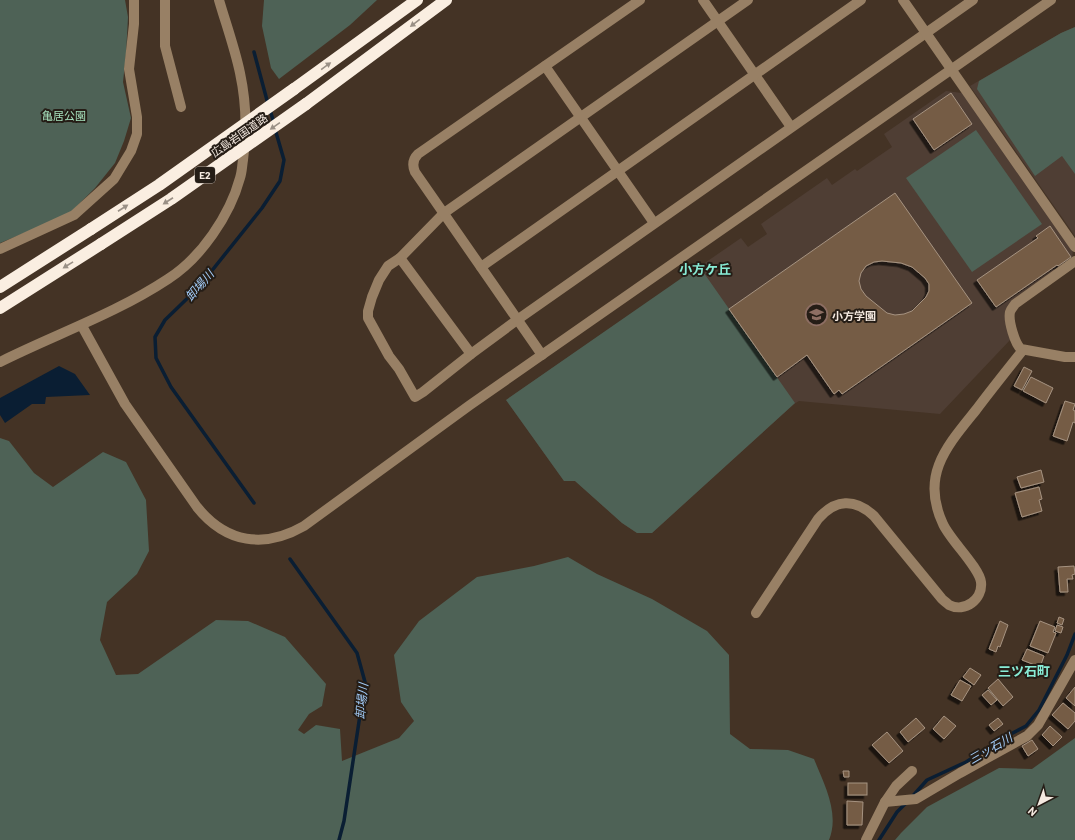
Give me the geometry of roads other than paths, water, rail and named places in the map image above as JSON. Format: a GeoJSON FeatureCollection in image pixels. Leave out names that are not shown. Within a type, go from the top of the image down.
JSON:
{"type":"FeatureCollection","features":[{"type":"Feature","properties":{"kind":"highway","name":"広島岩国道路"},"geometry":{"type":"LineString","coordinates":[[0,287],[159,185],[417,0]]}},
{"type":"Feature","properties":{"kind":"highway","name":"広島岩国道路"},"geometry":{"type":"LineString","coordinates":[[0,308],[171,199],[306,104],[446,0]]}},
{"type":"Feature","properties":{"kind":"street"},"geometry":{"type":"LineString","coordinates":[[1,248],[74,215],[114,179],[131,152],[136,134],[137,117],[129,69],[134,24],[134,0]]}},
{"type":"Feature","properties":{"kind":"street"},"geometry":{"type":"LineString","coordinates":[[165,0],[165,46],[181,107]]}},
{"type":"Feature","properties":{"kind":"street"},"geometry":{"type":"LineString","coordinates":[[0,362],[82,326],[137,298],[169,279],[189,262],[212,236],[228,209],[241,177],[246,127],[240,72],[219,0]]}},
{"type":"Feature","properties":{"kind":"street"},"geometry":{"type":"LineString","coordinates":[[542,355],[414,170],[413,164],[415,157],[640,0]]}},
{"type":"Feature","properties":{"kind":"street"},"geometry":{"type":"LineString","coordinates":[[703,0],[791,127]]}},
{"type":"Feature","properties":{"kind":"street"},"geometry":{"type":"LineString","coordinates":[[748,0],[444,214],[400,258],[388,266],[379,280],[368,311],[368,318],[389,356],[399,369],[415,397],[517,320],[973,0]]}},
{"type":"Feature","properties":{"kind":"street"},"geometry":{"type":"LineString","coordinates":[[481,267],[861,0]]}},
{"type":"Feature","properties":{"kind":"street"},"geometry":{"type":"LineString","coordinates":[[903,0],[1075,247]]}},
{"type":"Feature","properties":{"kind":"street"},"geometry":{"type":"LineString","coordinates":[[82,326],[125,404],[205,518],[221,530],[240,538],[266,540],[292,533],[304,526],[542,355],[1051,0]]}},
{"type":"Feature","properties":{"kind":"street"},"geometry":{"type":"LineString","coordinates":[[545,66],[654,223]]}},
{"type":"Feature","properties":{"kind":"street"},"geometry":{"type":"LineString","coordinates":[[400,258],[470,354]]}},
{"type":"Feature","properties":{"kind":"street"},"geometry":{"type":"LineString","coordinates":[[1075,261],[1015,304],[1010,313],[1010,319],[1016,342],[1023,350],[1065,357],[1075,357]]}},
{"type":"Feature","properties":{"kind":"street"},"geometry":{"type":"LineString","coordinates":[[756,613],[818,519],[828,509],[840,504],[850,503],[859,505],[868,510],[874,516],[942,599],[950,605],[959,607],[969,605],[976,599],[981,590],[981,581],[977,572],[950,537],[939,517],[935,495],[936,472],[940,461],[951,442],[1023,350]]}},
{"type":"Feature","properties":{"kind":"street"},"geometry":{"type":"LineString","coordinates":[[888,802],[916,799],[1027,736],[1038,725],[1075,660]]}},
{"type":"Feature","properties":{"kind":"street"},"geometry":{"type":"LineString","coordinates":[[866,840],[896,786],[912,770]]}},
{"type":"Feature","properties":{"kind":"water"},"geometry":{"type":"Polygon","coordinates":[[[59,366],[75,374],[90,395],[46,397],[45,404],[32,404],[5,423],[0,415],[0,398],[59,366]]]}},
{"type":"Feature","properties":{"kind":"waterway","name":"卸場川"},"geometry":{"type":"LineString","coordinates":[[254,52],[268,104]]}},
{"type":"Feature","properties":{"kind":"waterway","name":"卸場川"},"geometry":{"type":"LineString","coordinates":[[270,110],[274,123]]}},
{"type":"Feature","properties":{"kind":"waterway","name":"卸場川"},"geometry":{"type":"LineString","coordinates":[[254,503],[171,387],[156,358],[155,337],[165,320],[198,288],[262,208],[280,181],[284,160],[275,129]]}},
{"type":"Feature","properties":{"kind":"waterway","name":"卸場川"},"geometry":{"type":"LineString","coordinates":[[290,559],[357,653],[365,682],[344,821],[339,840]]}},
{"type":"Feature","properties":{"kind":"waterway","name":"三ッ石川"},"geometry":{"type":"LineString","coordinates":[[911,798],[927,780],[966,762],[1007,736],[1026,726],[1039,710],[1067,655],[1075,634]]}},
{"type":"Feature","properties":{"kind":"waterway","name":"三ッ石川"},"geometry":{"type":"LineString","coordinates":[[879,840],[897,812],[907,802]]}},
{"type":"Feature","properties":{"kind":"place","name":"小方学園"},"geometry":{"type":"Point","coordinates":[817,315]}},
{"type":"Feature","properties":{"kind":"district","name":"小方ケ丘"},"geometry":{"type":"Point","coordinates":[705,269]}},
{"type":"Feature","properties":{"kind":"district","name":"三ツ石町"},"geometry":{"type":"Point","coordinates":[1024,671]}},
{"type":"Feature","properties":{"kind":"park label","name":"亀居公園"},"geometry":{"type":"Point","coordinates":[64,115]}}]}
